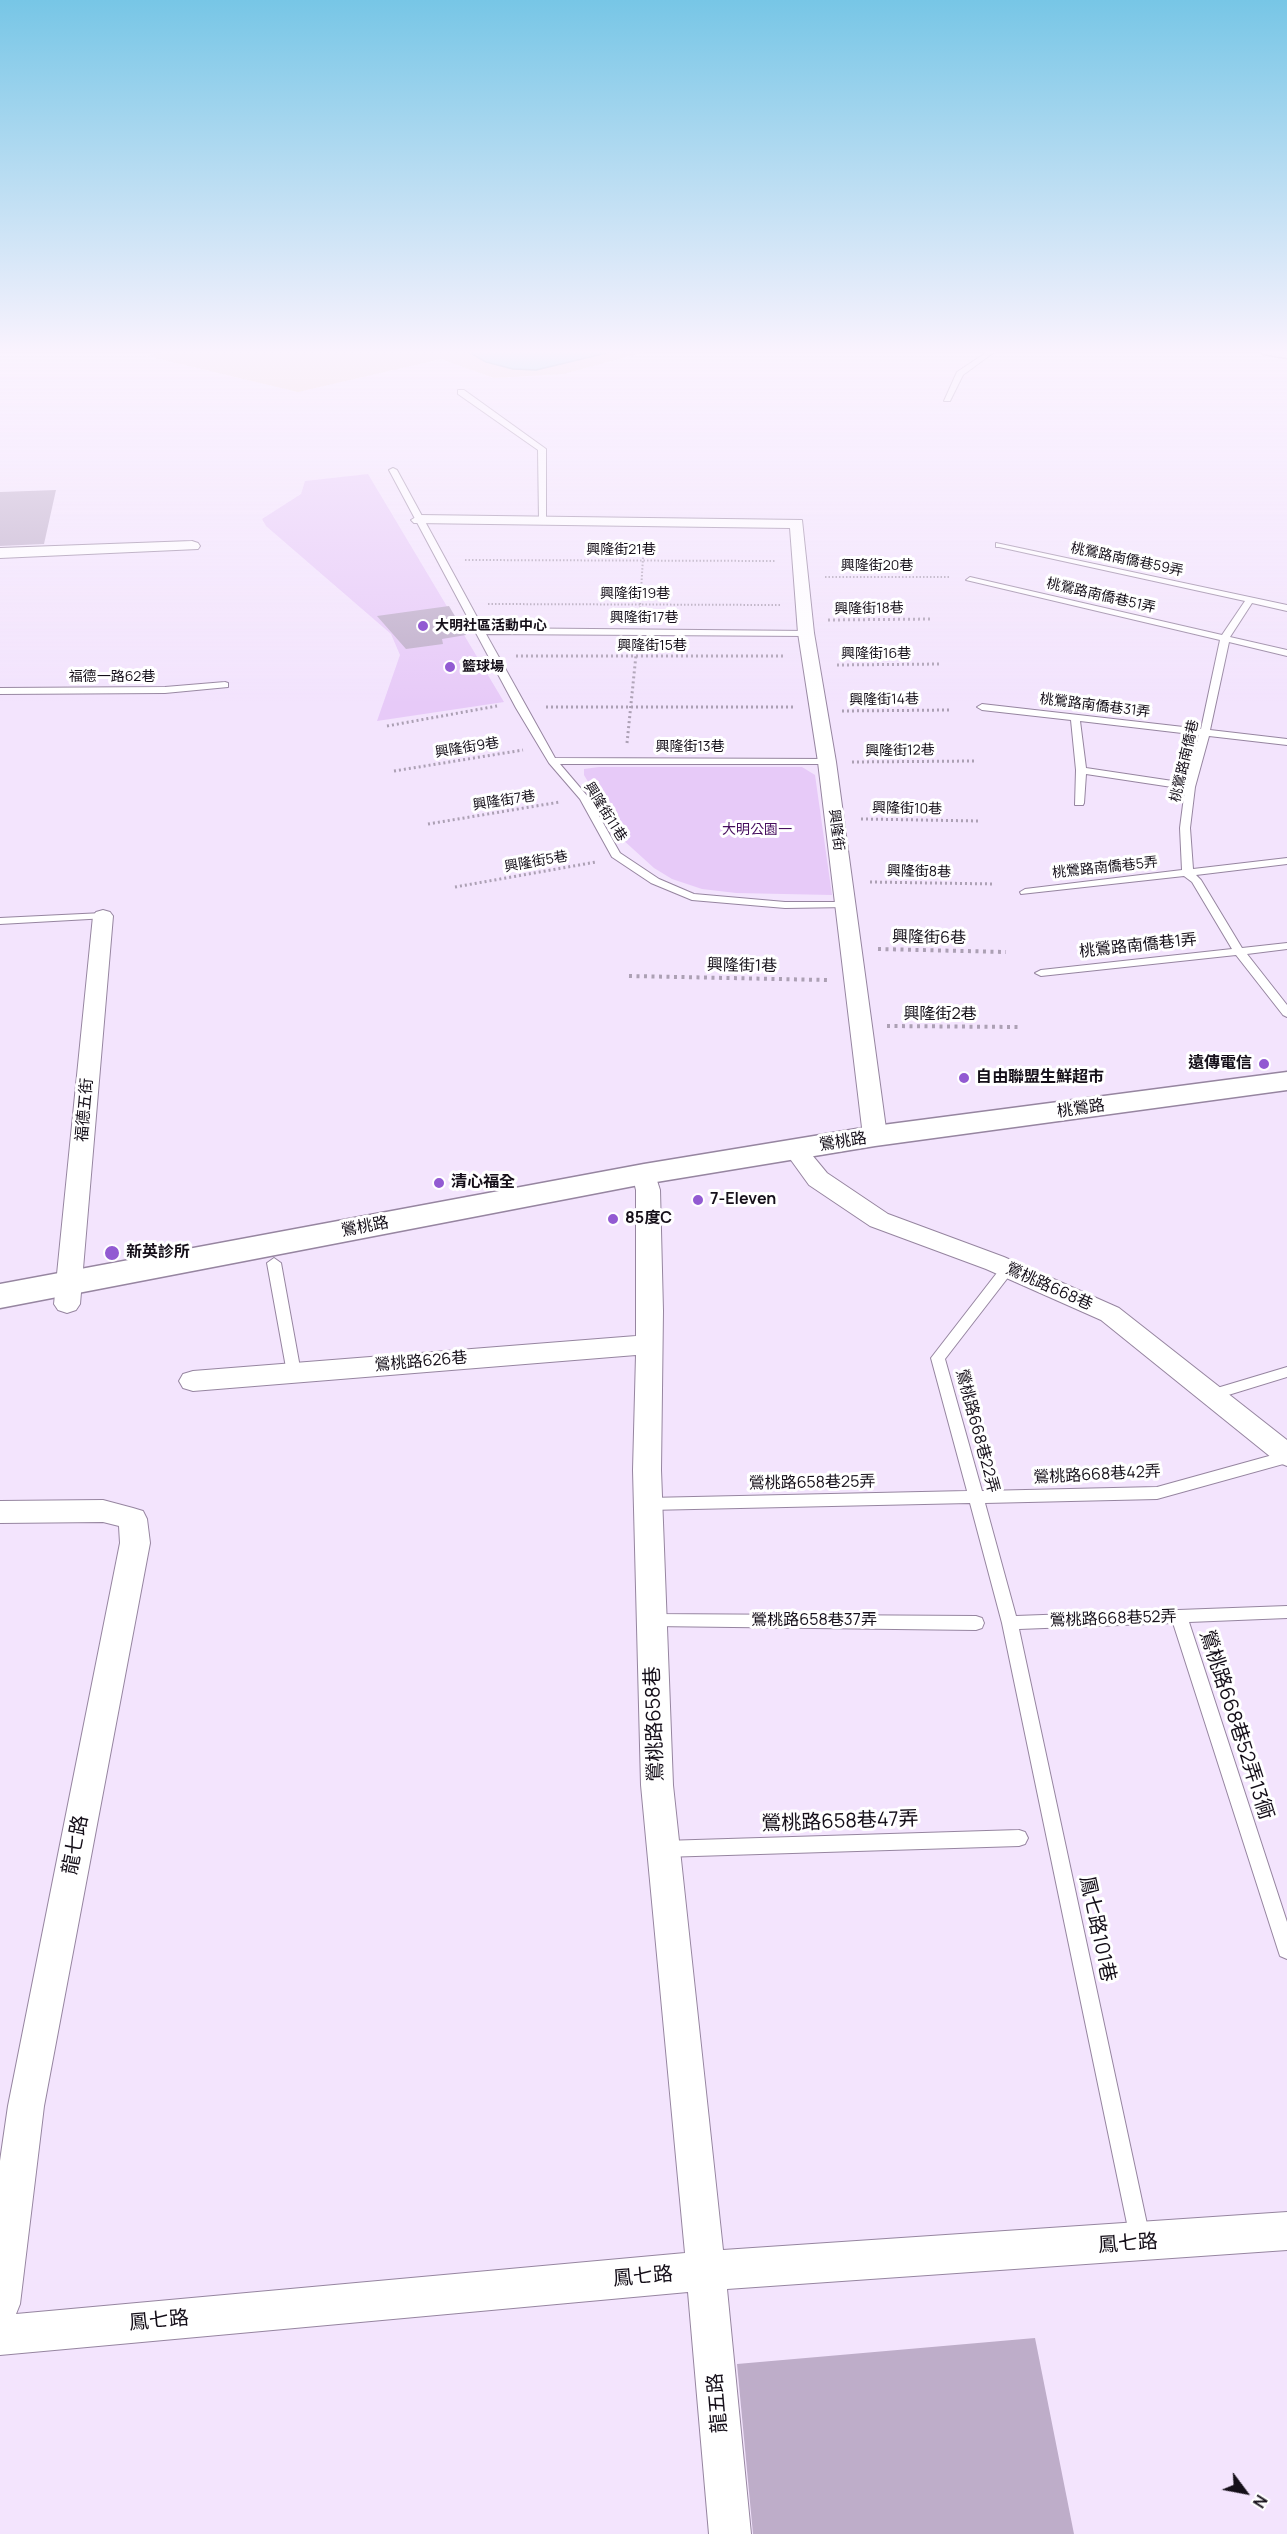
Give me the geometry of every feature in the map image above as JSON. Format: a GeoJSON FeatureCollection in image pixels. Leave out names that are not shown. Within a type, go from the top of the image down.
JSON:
{"type":"FeatureCollection","features":[{"type":"Feature","properties":{"kind":"main road","name":"桃鶯路"},"geometry":{"type":"LineString","coordinates":[[875,1136],[1287,1081]]}},
{"type":"Feature","properties":{"kind":"main road","name":"鶯桃路"},"geometry":{"type":"LineString","coordinates":[[0,1319],[68,1293],[646,1182],[801,1158],[843,1161],[875,1136]]}},
{"type":"Feature","properties":{"kind":"main road","name":"鶯桃路"},"geometry":{"type":"LineString","coordinates":[[0,1296],[68,1293],[274,1263],[646,1182]]}},
{"type":"Feature","properties":{"kind":"street"},"geometry":{"type":"LineString","coordinates":[[419,520],[543,521]]}},
{"type":"Feature","properties":{"kind":"street","name":"興隆街"},"geometry":{"type":"LineString","coordinates":[[543,521],[797,523],[805,619],[827,762],[875,1136]]}},
{"type":"Feature","properties":{"kind":"street"},"geometry":{"type":"LineString","coordinates":[[0,553],[192,546]]}},
{"type":"Feature","properties":{"kind":"street","name":"福德五街"},"geometry":{"type":"LineString","coordinates":[[68,1293],[103,916]]}},
{"type":"Feature","properties":{"kind":"street","name":"鶯桃路668巷"},"geometry":{"type":"LineString","coordinates":[[801,1158],[818,1179],[879,1220],[1008,1268],[1110,1314],[1287,1456]]}},
{"type":"Feature","properties":{"kind":"street","name":"鶯桃路658巷"},"geometry":{"type":"LineString","coordinates":[[646,1182],[649,1344],[648,1504],[657,1785],[706,2271]]}},
{"type":"Feature","properties":{"kind":"street","name":"鶯桃路626巷"},"geometry":{"type":"LineString","coordinates":[[193,1381],[649,1344]]}},
{"type":"Feature","properties":{"kind":"street","name":"龍七路"},"geometry":{"type":"LineString","coordinates":[[0,1512],[102,1511],[133,1519],[135,1543],[26,2106],[0,2304]]}},
{"type":"Feature","properties":{"kind":"street","name":"鳳七路"},"geometry":{"type":"LineString","coordinates":[[0,2335],[706,2271],[1141,2243],[1287,2231]]}},
{"type":"Feature","properties":{"kind":"street","name":"龍五路"},"geometry":{"type":"LineString","coordinates":[[706,2271],[730,2534]]}},
{"type":"Feature","properties":{"kind":"lane"},"geometry":{"type":"LineString","coordinates":[[542,468],[543,521]]}},
{"type":"Feature","properties":{"kind":"lane","name":"興隆街11巷"},"geometry":{"type":"LineString","coordinates":[[393,470],[552,761],[584,798],[616,855],[655,881],[692,897],[785,905],[845,905]]}},
{"type":"Feature","properties":{"kind":"lane","name":"桃鶯路南僑巷59弄"},"geometry":{"type":"LineString","coordinates":[[999,545],[1287,608]]}},
{"type":"Feature","properties":{"kind":"lane","name":"桃鶯路南僑巷51弄"},"geometry":{"type":"LineString","coordinates":[[970,580],[1287,653]]}},
{"type":"Feature","properties":{"kind":"lane","name":"桃鶯路南僑巷"},"geometry":{"type":"LineString","coordinates":[[1188,874],[1185,828],[1190,787],[1205,732],[1225,639],[1251,600]]}},
{"type":"Feature","properties":{"kind":"lane","name":"興隆街17巷"},"geometry":{"type":"LineString","coordinates":[[481,632],[805,619]]}},
{"type":"Feature","properties":{"kind":"lane","name":"福德一路62巷"},"geometry":{"type":"LineString","coordinates":[[0,691],[165,690],[225,685]]}},
{"type":"Feature","properties":{"kind":"lane","name":"桃鶯路南僑巷31弄"},"geometry":{"type":"LineString","coordinates":[[982,707],[1287,742]]}},
{"type":"Feature","properties":{"kind":"lane"},"geometry":{"type":"LineString","coordinates":[[1075,717],[1081,770],[1079,803]]}},
{"type":"Feature","properties":{"kind":"lane","name":"興隆街13巷"},"geometry":{"type":"LineString","coordinates":[[552,761],[827,762]]}},
{"type":"Feature","properties":{"kind":"lane"},"geometry":{"type":"LineString","coordinates":[[1081,770],[1190,787]]}},
{"type":"Feature","properties":{"kind":"lane","name":"桃鶯路南僑巷5弄"},"geometry":{"type":"LineString","coordinates":[[1025,892],[1287,861]]}},
{"type":"Feature","properties":{"kind":"lane"},"geometry":{"type":"LineString","coordinates":[[1188,874],[1196,880],[1239,951],[1287,1013]]}},
{"type":"Feature","properties":{"kind":"lane"},"geometry":{"type":"LineString","coordinates":[[0,921],[103,916]]}},
{"type":"Feature","properties":{"kind":"lane","name":"桃鶯路南僑巷1弄"},"geometry":{"type":"LineString","coordinates":[[1041,973],[1287,946]]}},
{"type":"Feature","properties":{"kind":"lane"},"geometry":{"type":"LineString","coordinates":[[274,1263],[294,1373]]}},
{"type":"Feature","properties":{"kind":"lane","name":"鶯桃路668巷22弄"},"geometry":{"type":"LineString","coordinates":[[1008,1268],[938,1358],[1010,1623]]}},
{"type":"Feature","properties":{"kind":"lane"},"geometry":{"type":"LineString","coordinates":[[1212,1395],[1287,1372]]}},
{"type":"Feature","properties":{"kind":"lane","name":"鶯桃路668巷42弄"},"geometry":{"type":"LineString","coordinates":[[976,1497],[1157,1493],[1287,1456]]}},
{"type":"Feature","properties":{"kind":"lane","name":"鶯桃路658巷25弄"},"geometry":{"type":"LineString","coordinates":[[648,1504],[976,1497]]}},
{"type":"Feature","properties":{"kind":"lane","name":"鶯桃路668巷52弄"},"geometry":{"type":"LineString","coordinates":[[1010,1623],[1287,1612]]}},
{"type":"Feature","properties":{"kind":"lane","name":"鶯桃路668巷52弄13衕"},"geometry":{"type":"LineString","coordinates":[[1179,1616],[1287,1950]]}},
{"type":"Feature","properties":{"kind":"lane","name":"鶯桃路658巷37弄"},"geometry":{"type":"LineString","coordinates":[[652,1620],[976,1623]]}},
{"type":"Feature","properties":{"kind":"lane","name":"鳳七路101巷"},"geometry":{"type":"LineString","coordinates":[[1010,1623],[1141,2243]]}},
{"type":"Feature","properties":{"kind":"lane","name":"鶯桃路658巷47弄"},"geometry":{"type":"LineString","coordinates":[[663,1849],[1019,1838]]}},
{"type":"Feature","properties":{"kind":"path","name":"興隆街21巷"},"geometry":{"type":"LineString","coordinates":[[442,560],[801,569]]}},
{"type":"Feature","properties":{"kind":"path","name":"興隆街20巷"},"geometry":{"type":"LineString","coordinates":[[801,569],[953,577]]}},
{"type":"Feature","properties":{"kind":"path","name":"興隆街19巷"},"geometry":{"type":"LineString","coordinates":[[466,604],[805,619]]}},
{"type":"Feature","properties":{"kind":"path","name":"興隆街18巷"},"geometry":{"type":"LineString","coordinates":[[805,619],[933,619]]}},
{"type":"Feature","properties":{"kind":"path","name":"興隆街15巷"},"geometry":{"type":"LineString","coordinates":[[494,655],[811,661]]}},
{"type":"Feature","properties":{"kind":"path","name":"興隆街16巷"},"geometry":{"type":"LineString","coordinates":[[811,661],[941,664]]}},
{"type":"Feature","properties":{"kind":"path"},"geometry":{"type":"LineString","coordinates":[[387,726],[520,705],[631,705],[819,710]]}},
{"type":"Feature","properties":{"kind":"path","name":"興隆街14巷"},"geometry":{"type":"LineString","coordinates":[[819,710],[950,710]]}},
{"type":"Feature","properties":{"kind":"path","name":"興隆街9巷"},"geometry":{"type":"LineString","coordinates":[[394,771],[545,747]]}},
{"type":"Feature","properties":{"kind":"path","name":"興隆街12巷"},"geometry":{"type":"LineString","coordinates":[[827,762],[974,761]]}},
{"type":"Feature","properties":{"kind":"path","name":"興隆街7巷"},"geometry":{"type":"LineString","coordinates":[[428,824],[584,798]]}},
{"type":"Feature","properties":{"kind":"path","name":"興隆街10巷"},"geometry":{"type":"LineString","coordinates":[[834,819],[980,821]]}},
{"type":"Feature","properties":{"kind":"path","name":"興隆街5巷"},"geometry":{"type":"LineString","coordinates":[[455,886],[620,858]]}},
{"type":"Feature","properties":{"kind":"path","name":"興隆街8巷"},"geometry":{"type":"LineString","coordinates":[[842,881],[995,884]]}},
{"type":"Feature","properties":{"kind":"path","name":"興隆街6巷"},"geometry":{"type":"LineString","coordinates":[[851,949],[1006,952]]}},
{"type":"Feature","properties":{"kind":"path","name":"興隆街1巷"},"geometry":{"type":"LineString","coordinates":[[628,976],[855,980]]}},
{"type":"Feature","properties":{"kind":"path","name":"興隆街2巷"},"geometry":{"type":"LineString","coordinates":[[861,1026],[1018,1027]]}},
{"type":"Feature","properties":{"kind":"green space"},"geometry":{"type":"Polygon","coordinates":[[[368,474],[504,702],[377,721],[400,655],[391,634],[266,526],[262,519],[301,494],[305,481],[368,474]]]}},
{"type":"Feature","properties":{"kind":"green space","name":"大明公園一"},"geometry":{"type":"Polygon","coordinates":[[[599,767],[802,767],[815,775],[832,895],[736,893],[702,889],[672,879],[654,868],[622,839],[584,775],[584,769],[599,767]]]}},
{"type":"Feature","properties":{"kind":"building"},"geometry":{"type":"Polygon","coordinates":[[[56,490],[44,544],[0,546],[0,492],[56,490]]]}},
{"type":"Feature","properties":{"kind":"building","name":"大明社區活動中心"},"geometry":{"type":"Polygon","coordinates":[[[449,606],[466,635],[442,639],[443,644],[406,649],[377,616],[449,606]]]}},
{"type":"Feature","properties":{"kind":"building"},"geometry":{"type":"Polygon","coordinates":[[[1035,2338],[1074,2534],[753,2534],[737,2364],[1035,2338]]]}},
{"type":"Feature","properties":{"kind":"place","name":"大明社區活動中心"},"geometry":{"type":"Point","coordinates":[423,626]}},
{"type":"Feature","properties":{"kind":"place","name":"籃球場"},"geometry":{"type":"Point","coordinates":[450,667]}},
{"type":"Feature","properties":{"kind":"place","name":"遠傳電信"},"geometry":{"type":"Point","coordinates":[1264,1064]}},
{"type":"Feature","properties":{"kind":"place","name":"自由聯盟生鮮超市"},"geometry":{"type":"Point","coordinates":[964,1078]}},
{"type":"Feature","properties":{"kind":"place","name":"清心福全"},"geometry":{"type":"Point","coordinates":[439,1183]}},
{"type":"Feature","properties":{"kind":"place","name":"7-Eleven"},"geometry":{"type":"Point","coordinates":[698,1200]}},
{"type":"Feature","properties":{"kind":"place","name":"85度C"},"geometry":{"type":"Point","coordinates":[613,1219]}},
{"type":"Feature","properties":{"kind":"place","name":"新英診所"},"geometry":{"type":"Point","coordinates":[112,1253]}}]}
